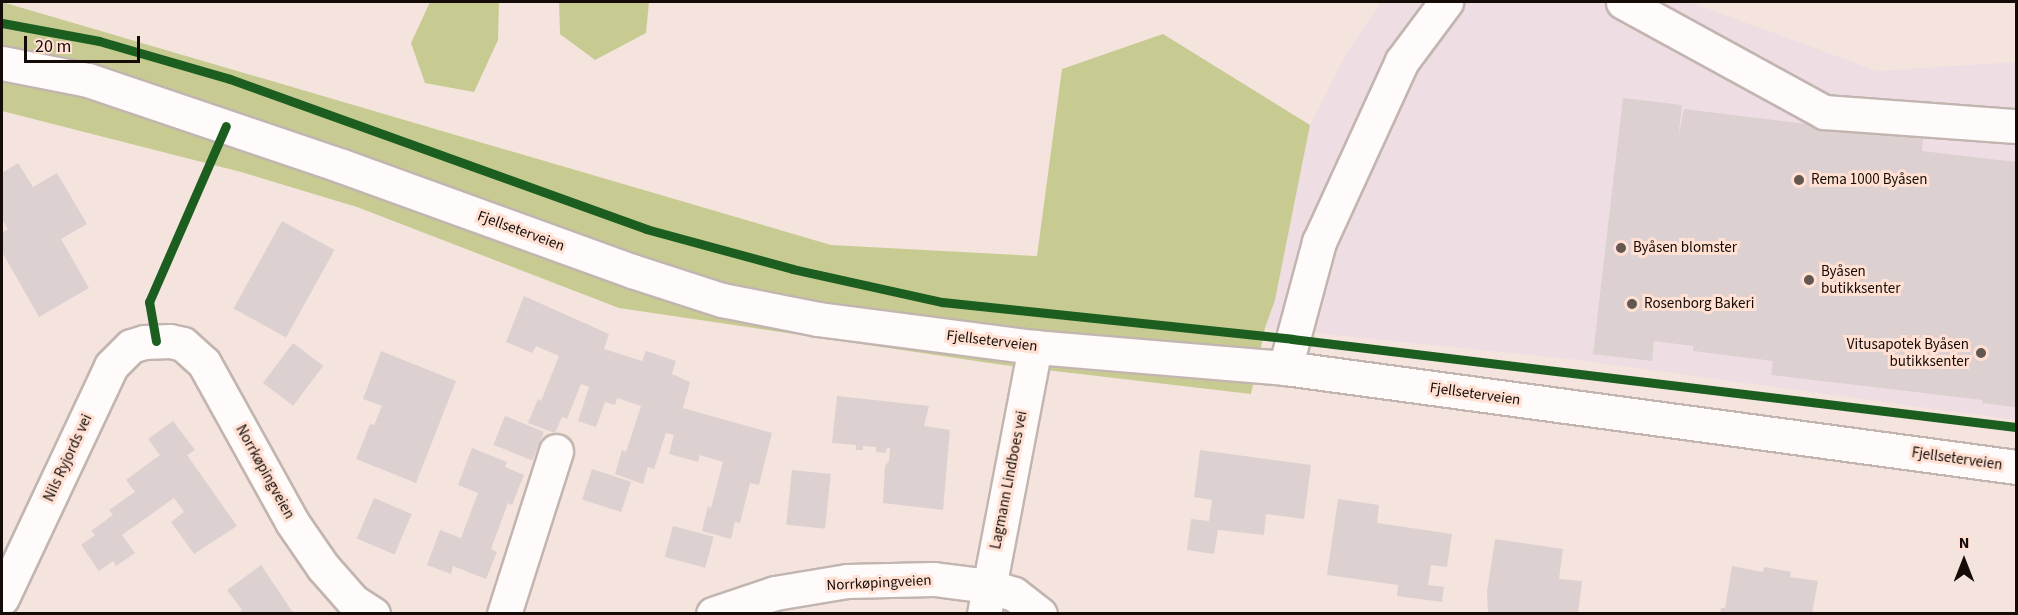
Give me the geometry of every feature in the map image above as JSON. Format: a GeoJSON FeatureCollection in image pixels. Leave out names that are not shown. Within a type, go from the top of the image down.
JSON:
{"type":"FeatureCollection","features":[{"type":"Feature","properties":{"kind":"street"},"geometry":{"type":"LineString","coordinates":[[1285,368],[1318,242],[1402,61],[1446,2]]}},
{"type":"Feature","properties":{"kind":"street"},"geometry":{"type":"LineString","coordinates":[[1623,2],[1824,112],[2016,126]]}},
{"type":"Feature","properties":{"kind":"street","name":"Fjellseterveien"},"geometry":{"type":"LineString","coordinates":[[2,63],[88,80],[342,165],[632,271],[722,300],[818,319],[1035,347],[1285,368],[2016,467]]}},
{"type":"Feature","properties":{"kind":"street","name":"Nils Ryjords vei"},"geometry":{"type":"LineString","coordinates":[[2,598],[111,366],[131,346],[156,340]]}},
{"type":"Feature","properties":{"kind":"street","name":"Norrkøpingveien"},"geometry":{"type":"LineString","coordinates":[[156,340],[183,344],[204,363],[292,522],[323,567],[353,601],[374,614]]}},
{"type":"Feature","properties":{"kind":"street","name":"Lagmann Lindboes vei"},"geometry":{"type":"LineString","coordinates":[[986,600],[1035,347]]}},
{"type":"Feature","properties":{"kind":"street"},"geometry":{"type":"LineString","coordinates":[[504,614],[556,451]]}},
{"type":"Feature","properties":{"kind":"street","name":"Norrkøpingveien"},"geometry":{"type":"LineString","coordinates":[[713,614],[775,593],[847,581],[934,579],[986,600],[1014,594],[1040,614]]}},
{"type":"Feature","properties":{"kind":"shaded area"},"geometry":{"type":"Polygon","coordinates":[[[1381,2],[1690,2],[1877,71],[2016,62],[2016,420],[1570,359],[1265,328],[1275,300],[1310,125],[1344,57],[1381,2]]]}},
{"type":"Feature","properties":{"kind":"green space"},"geometry":{"type":"Polygon","coordinates":[[[2,2],[831,245],[1037,256],[1062,69],[1163,34],[1310,125],[1275,300],[1265,328],[1251,394],[1003,365],[619,308],[357,207],[241,172],[2,111],[2,2]]]}},
{"type":"Feature","properties":{"kind":"green space"},"geometry":{"type":"Polygon","coordinates":[[[430,2],[499,2],[498,40],[474,92],[425,83],[411,43],[430,2]]]}},
{"type":"Feature","properties":{"kind":"green space"},"geometry":{"type":"Polygon","coordinates":[[[559,2],[649,2],[646,33],[595,60],[560,34],[559,2]]]}},
{"type":"Feature","properties":{"kind":"building","name":"Byåsen butikksenter"},"geometry":{"type":"Polygon","coordinates":[[[1623,98],[1682,105],[1678,139],[1684,109],[1923,138],[1922,151],[2016,162],[2016,407],[1982,403],[1983,400],[1771,375],[1773,361],[1693,351],[1693,346],[1654,341],[1652,361],[1593,354],[1623,98]]]}},
{"type":"Feature","properties":{"kind":"building"},"geometry":{"type":"Polygon","coordinates":[[[18,163],[33,187],[57,173],[87,224],[61,239],[89,288],[39,317],[2,252],[2,233],[8,229],[2,219],[2,173],[18,163]]]}},
{"type":"Feature","properties":{"kind":"building"},"geometry":{"type":"Polygon","coordinates":[[[282,221],[334,250],[286,338],[234,308],[282,221]]]}},
{"type":"Feature","properties":{"kind":"building"},"geometry":{"type":"Polygon","coordinates":[[[524,296],[609,334],[604,349],[642,361],[646,351],[676,361],[672,374],[690,382],[683,408],[772,433],[759,485],[750,483],[740,523],[735,522],[731,539],[702,531],[708,506],[711,508],[723,462],[700,455],[698,462],[669,454],[674,435],[666,433],[654,469],[648,467],[643,484],[615,474],[622,450],[626,452],[641,406],[617,398],[615,405],[605,402],[596,427],[578,421],[589,387],[581,384],[567,419],[562,417],[555,433],[528,423],[538,399],[541,401],[559,356],[536,346],[532,353],[506,342],[524,296]]]}},
{"type":"Feature","properties":{"kind":"building"},"geometry":{"type":"Polygon","coordinates":[[[293,343],[323,366],[293,406],[263,383],[293,343]]]}},
{"type":"Feature","properties":{"kind":"building"},"geometry":{"type":"Polygon","coordinates":[[[381,351],[456,381],[416,483],[356,459],[370,424],[374,425],[382,406],[363,399],[381,351]]]}},
{"type":"Feature","properties":{"kind":"building"},"geometry":{"type":"Polygon","coordinates":[[[837,396],[929,406],[924,426],[950,430],[943,510],[883,503],[885,466],[889,461],[890,448],[887,448],[886,453],[876,452],[876,447],[863,446],[863,450],[856,450],[856,445],[832,443],[837,396]]]}},
{"type":"Feature","properties":{"kind":"building"},"geometry":{"type":"Polygon","coordinates":[[[505,416],[544,432],[532,460],[493,445],[505,416]]]}},
{"type":"Feature","properties":{"kind":"building"},"geometry":{"type":"Polygon","coordinates":[[[173,421],[195,450],[187,455],[237,526],[194,554],[171,522],[184,512],[174,498],[122,535],[135,553],[116,566],[113,561],[99,571],[81,545],[95,535],[91,531],[113,515],[109,510],[135,492],[126,480],[160,455],[148,439],[173,421]]]}},
{"type":"Feature","properties":{"kind":"building"},"geometry":{"type":"Polygon","coordinates":[[[472,448],[507,462],[505,467],[524,475],[512,505],[508,503],[491,549],[497,552],[486,579],[453,566],[451,574],[427,565],[440,530],[461,538],[478,493],[458,485],[472,448]]]}},
{"type":"Feature","properties":{"kind":"building"},"geometry":{"type":"Polygon","coordinates":[[[1200,450],[1311,465],[1304,519],[1266,514],[1264,535],[1218,530],[1214,554],[1187,550],[1191,519],[1209,521],[1212,500],[1194,497],[1200,450]]]}},
{"type":"Feature","properties":{"kind":"building"},"geometry":{"type":"Polygon","coordinates":[[[592,469],[631,482],[621,512],[582,499],[592,469]]]}},
{"type":"Feature","properties":{"kind":"building"},"geometry":{"type":"Polygon","coordinates":[[[792,470],[831,474],[825,529],[786,525],[792,470]]]}},
{"type":"Feature","properties":{"kind":"building"},"geometry":{"type":"Polygon","coordinates":[[[374,498],[412,514],[395,555],[357,539],[374,498]]]}},
{"type":"Feature","properties":{"kind":"building"},"geometry":{"type":"Polygon","coordinates":[[[1338,499],[1379,505],[1377,523],[1452,534],[1447,567],[1431,565],[1428,585],[1444,587],[1442,602],[1397,596],[1398,585],[1327,575],[1338,499]]]}},
{"type":"Feature","properties":{"kind":"building"},"geometry":{"type":"Polygon","coordinates":[[[673,526],[714,537],[705,568],[665,557],[673,526]]]}},
{"type":"Feature","properties":{"kind":"building"},"geometry":{"type":"Polygon","coordinates":[[[1495,539],[1563,549],[1559,579],[1582,581],[1578,614],[1488,614],[1487,592],[1495,539]]]}},
{"type":"Feature","properties":{"kind":"building"},"geometry":{"type":"Polygon","coordinates":[[[261,565],[294,614],[237,614],[242,610],[227,590],[261,565]]]}},
{"type":"Feature","properties":{"kind":"building"},"geometry":{"type":"Polygon","coordinates":[[[1732,566],[1763,572],[1764,567],[1791,572],[1790,577],[1818,581],[1812,614],[1720,614],[1721,608],[1725,608],[1732,566]]]}},
{"type":"Feature","properties":{"kind":"cycle path"},"geometry":{"type":"LineString","coordinates":[[2,23],[99,41],[230,79],[646,229],[793,269],[942,302],[1292,339],[2016,427]]}},
{"type":"Feature","properties":{"kind":"cycle path"},"geometry":{"type":"LineString","coordinates":[[156,341],[149,302],[226,126]]}},
{"type":"Feature","properties":{"kind":"place","name":"Rema 1000 Byåsen"},"geometry":{"type":"Point","coordinates":[1799,180]}},
{"type":"Feature","properties":{"kind":"place","name":"Byåsen blomster"},"geometry":{"type":"Point","coordinates":[1621,248]}},
{"type":"Feature","properties":{"kind":"place","name":"Byåsen butikksenter"},"geometry":{"type":"Point","coordinates":[1809,280]}},
{"type":"Feature","properties":{"kind":"place","name":"Rosenborg Bakeri"},"geometry":{"type":"Point","coordinates":[1632,304]}},
{"type":"Feature","properties":{"kind":"place","name":"Vitusapotek Byåsen butikksenter"},"geometry":{"type":"Point","coordinates":[1981,353]}}]}
